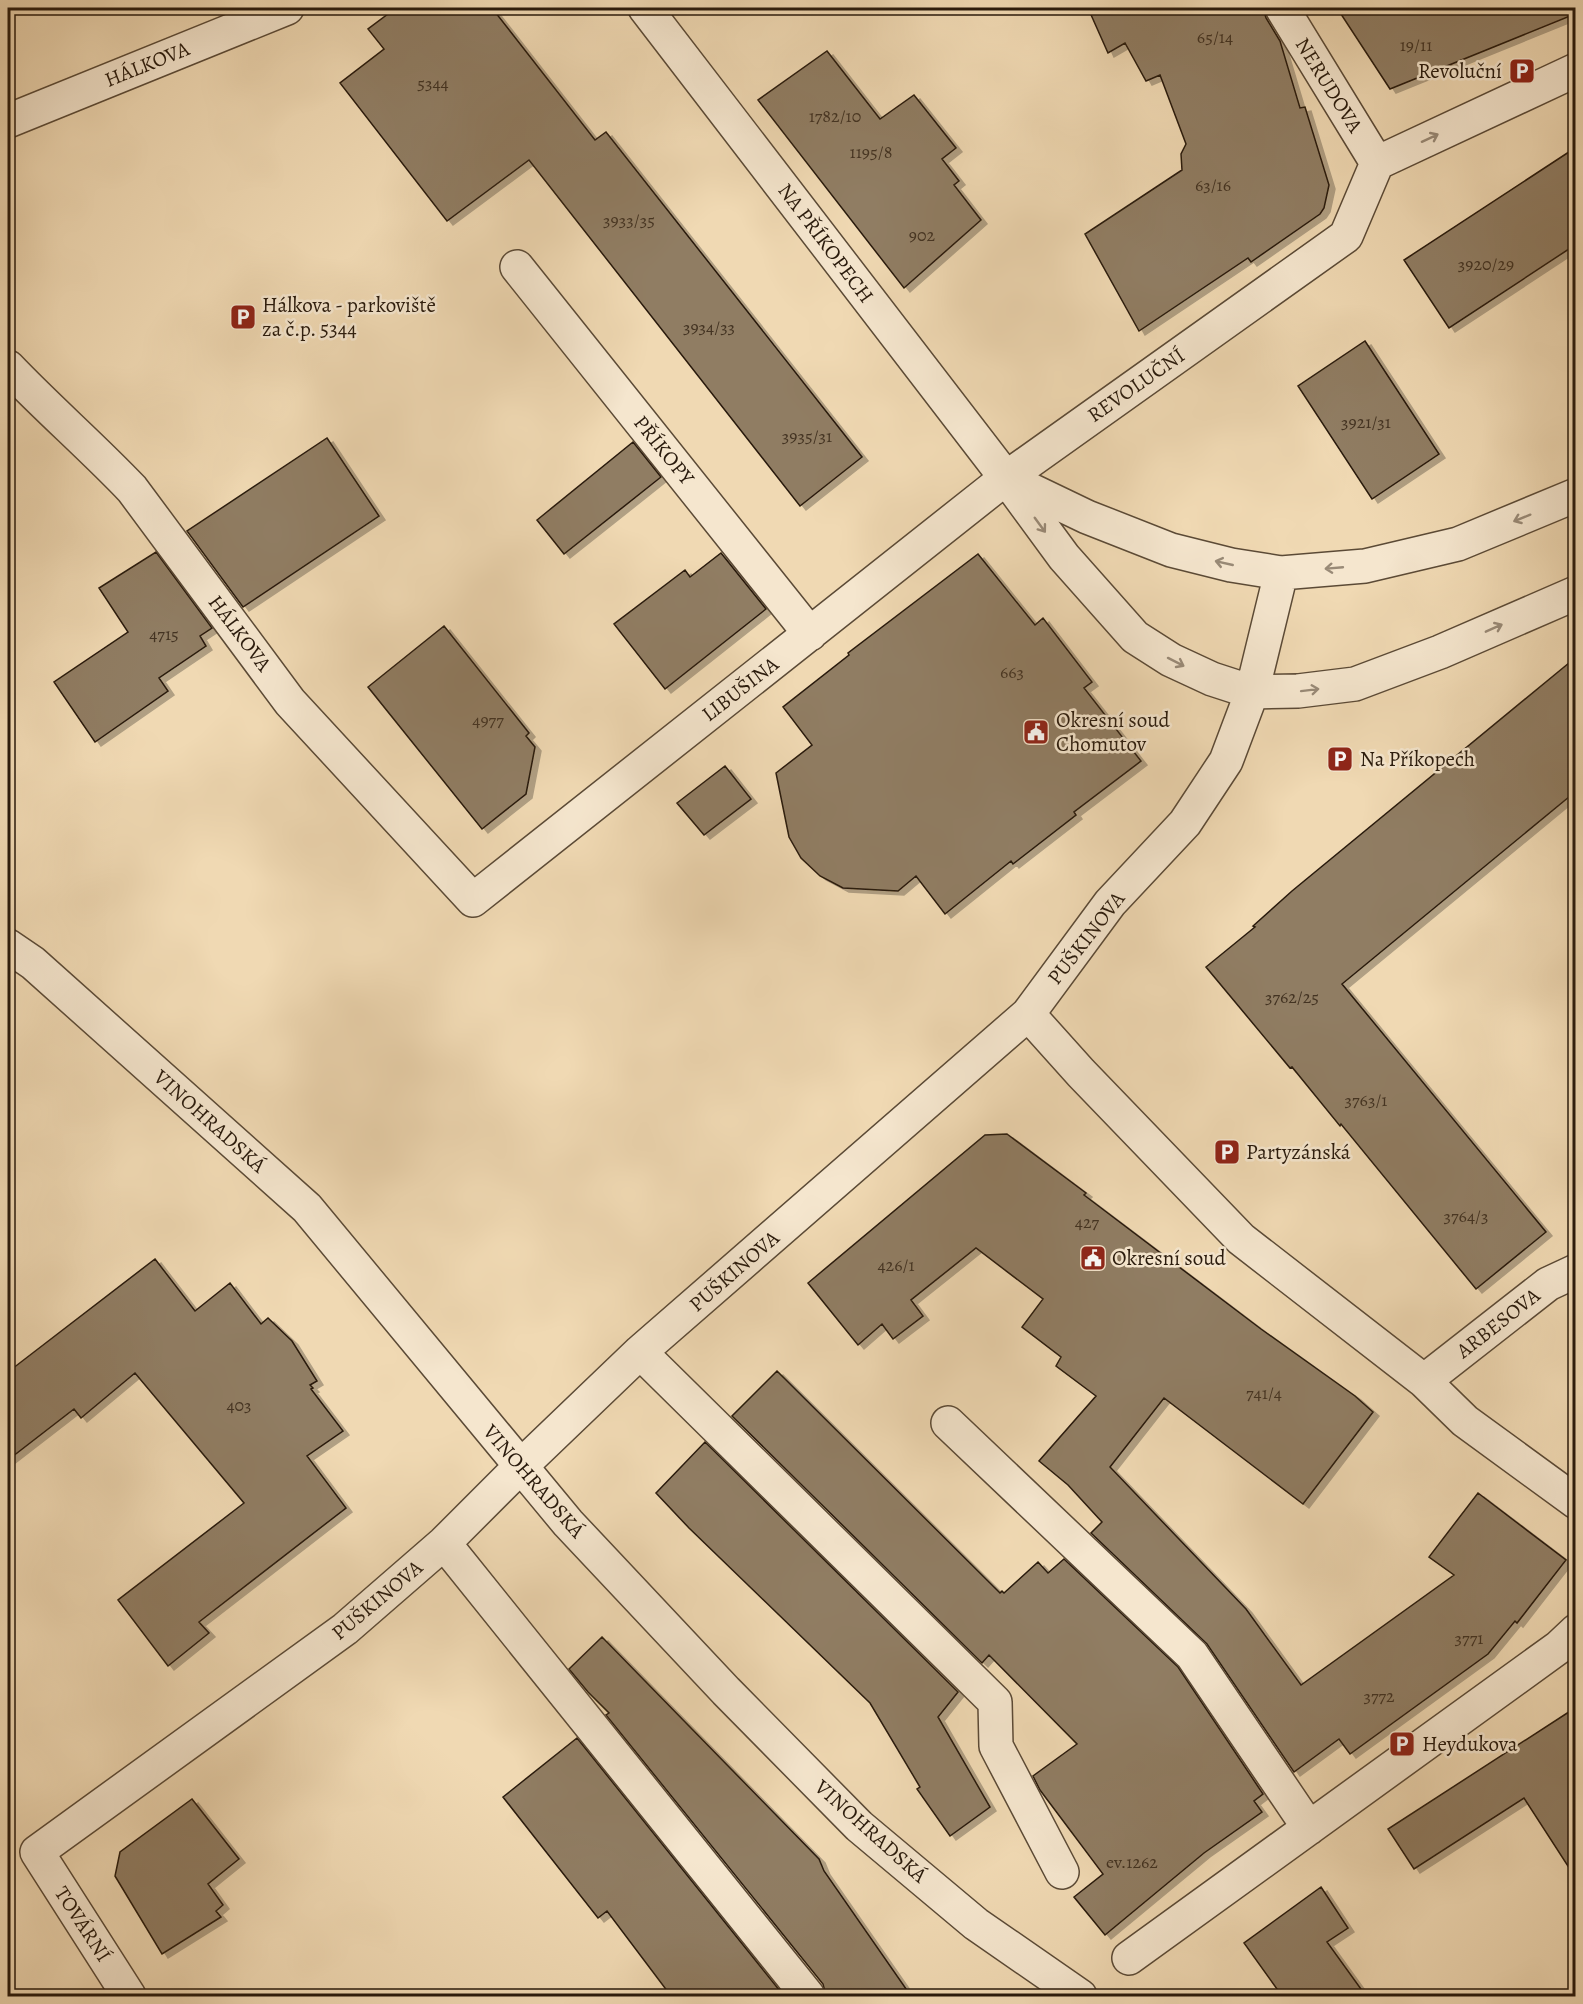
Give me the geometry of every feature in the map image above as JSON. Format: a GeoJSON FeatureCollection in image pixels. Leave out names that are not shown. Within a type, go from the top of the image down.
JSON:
{"type":"FeatureCollection","features":[{"type":"Feature","properties":{"kind":"street","name":"HÁLKOVA"},"geometry":{"type":"LineString","coordinates":[[8,121],[287,8]]}},
{"type":"Feature","properties":{"kind":"street","name":"NA PŘÍKOPECH"},"geometry":{"type":"LineString","coordinates":[[645,8],[1006,478],[1064,557],[1135,637],[1171,660],[1212,679],[1252,692],[1298,691],[1355,684],[1440,652],[1575,593]]}},
{"type":"Feature","properties":{"kind":"street","name":"NERUDOVA"},"geometry":{"type":"LineString","coordinates":[[1282,8],[1377,163]]}},
{"type":"Feature","properties":{"kind":"street"},"geometry":{"type":"LineString","coordinates":[[1377,163],[1575,70]]}},
{"type":"Feature","properties":{"kind":"street","name":"REVOLUČNÍ"},"geometry":{"type":"LineString","coordinates":[[1006,478],[1346,236],[1377,163]]}},
{"type":"Feature","properties":{"kind":"street","name":"PŘÍKOPY"},"geometry":{"type":"LineString","coordinates":[[517,267],[810,634]]}},
{"type":"Feature","properties":{"kind":"street","name":"HÁLKOVA"},"geometry":{"type":"LineString","coordinates":[[8,367],[43,404],[102,457],[132,489],[291,702],[473,900]]}},
{"type":"Feature","properties":{"kind":"street","name":"NA PŘÍKOPECH"},"geometry":{"type":"LineString","coordinates":[[1006,478],[1087,517],[1171,550],[1231,565],[1281,573],[1365,566],[1458,544],[1575,495]]}},
{"type":"Feature","properties":{"kind":"street","name":"LIBUŠINA"},"geometry":{"type":"LineString","coordinates":[[473,900],[1006,478]]}},
{"type":"Feature","properties":{"kind":"street","name":"PUŠKINOVA"},"geometry":{"type":"LineString","coordinates":[[37,1852],[345,1629],[444,1544],[520,1467],[640,1352],[1028,1014],[1110,903],[1185,823],[1226,761],[1252,692],[1281,573]]}},
{"type":"Feature","properties":{"kind":"street","name":"VINOHRADSKÁ"},"geometry":{"type":"LineString","coordinates":[[8,946],[33,963],[307,1208],[568,1523],[859,1826],[976,1924],[1080,1996]]}},
{"type":"Feature","properties":{"kind":"street"},"geometry":{"type":"LineString","coordinates":[[1028,1014],[1081,1073],[1241,1239],[1424,1381],[1465,1421],[1575,1502]]}},
{"type":"Feature","properties":{"kind":"street","name":"ARBESOVA"},"geometry":{"type":"LineString","coordinates":[[1424,1381],[1548,1284],[1575,1271]]}},
{"type":"Feature","properties":{"kind":"street"},"geometry":{"type":"LineString","coordinates":[[640,1352],[995,1702],[996,1746],[1062,1872]]}},
{"type":"Feature","properties":{"kind":"street"},"geometry":{"type":"LineString","coordinates":[[948,1423],[1192,1655],[1309,1828]]}},
{"type":"Feature","properties":{"kind":"street"},"geometry":{"type":"LineString","coordinates":[[444,1544],[808,1996]]}},
{"type":"Feature","properties":{"kind":"street"},"geometry":{"type":"LineString","coordinates":[[1129,1958],[1559,1647],[1575,1631]]}},
{"type":"Feature","properties":{"kind":"street","name":"TOVÁRNÍ"},"geometry":{"type":"LineString","coordinates":[[37,1852],[129,1996]]}},
{"type":"Feature","properties":{"kind":"building"},"geometry":{"type":"Polygon","coordinates":[[[396,8],[492,8],[595,140],[606,132],[862,457],[800,506],[529,160],[447,221],[340,83],[384,49],[368,29],[396,8]]]}},
{"type":"Feature","properties":{"kind":"building"},"geometry":{"type":"Polygon","coordinates":[[[1088,8],[1263,8],[1266,18],[1280,41],[1300,108],[1305,107],[1329,185],[1324,208],[1320,214],[1251,262],[1248,258],[1139,331],[1085,234],[1182,170],[1181,154],[1186,144],[1160,75],[1146,81],[1125,43],[1108,53],[1088,8]]]}},
{"type":"Feature","properties":{"kind":"building"},"geometry":{"type":"Polygon","coordinates":[[[1337,8],[1575,8],[1575,14],[1390,89],[1337,8]]]}},
{"type":"Feature","properties":{"kind":"building"},"geometry":{"type":"Polygon","coordinates":[[[827,51],[880,119],[914,95],[956,148],[942,159],[959,181],[954,185],[981,220],[904,288],[758,100],[827,51]]]}},
{"type":"Feature","properties":{"kind":"building"},"geometry":{"type":"Polygon","coordinates":[[[1575,148],[1575,245],[1449,328],[1404,260],[1575,148]]]}},
{"type":"Feature","properties":{"kind":"building"},"geometry":{"type":"Polygon","coordinates":[[[1365,341],[1439,454],[1372,499],[1298,386],[1365,341]]]}},
{"type":"Feature","properties":{"kind":"building"},"geometry":{"type":"Polygon","coordinates":[[[327,438],[379,516],[243,607],[187,531],[327,438]]]}},
{"type":"Feature","properties":{"kind":"building"},"geometry":{"type":"Polygon","coordinates":[[[633,442],[661,477],[564,554],[537,520],[633,442]]]}},
{"type":"Feature","properties":{"kind":"building"},"geometry":{"type":"Polygon","coordinates":[[[156,552],[212,628],[200,636],[206,646],[159,678],[168,691],[95,742],[54,682],[128,632],[99,588],[156,552]]]}},
{"type":"Feature","properties":{"kind":"building"},"geometry":{"type":"Polygon","coordinates":[[[721,553],[766,609],[665,689],[614,624],[685,570],[690,577],[721,553]]]}},
{"type":"Feature","properties":{"kind":"building","name":"Okresní soud Chomutov"},"geometry":{"type":"Polygon","coordinates":[[[978,554],[1035,625],[1043,618],[1092,682],[1084,688],[1141,761],[1074,812],[1076,815],[1013,864],[1011,861],[945,914],[916,876],[898,891],[843,888],[820,876],[801,858],[789,837],[776,773],[812,745],[783,707],[849,655],[848,653],[978,554]]]}},
{"type":"Feature","properties":{"kind":"building"},"geometry":{"type":"Polygon","coordinates":[[[444,626],[529,733],[526,736],[535,747],[526,794],[482,829],[368,687],[444,626]]]}},
{"type":"Feature","properties":{"kind":"building"},"geometry":{"type":"Polygon","coordinates":[[[1575,658],[1575,792],[1342,984],[1546,1232],[1476,1289],[1341,1124],[1340,1126],[1206,967],[1255,927],[1253,926],[1292,891],[1575,658]]]}},
{"type":"Feature","properties":{"kind":"building"},"geometry":{"type":"Polygon","coordinates":[[[725,766],[751,799],[704,835],[677,803],[725,766]]]}},
{"type":"Feature","properties":{"kind":"building"},"geometry":{"type":"Polygon","coordinates":[[[1007,1134],[1086,1193],[1084,1195],[1261,1329],[1355,1396],[1373,1412],[1303,1504],[1164,1398],[1110,1467],[1246,1609],[1301,1685],[1454,1575],[1429,1557],[1478,1493],[1566,1560],[1517,1623],[1515,1621],[1488,1654],[1350,1754],[1339,1739],[1294,1772],[1207,1644],[1091,1533],[1102,1522],[1068,1485],[1039,1461],[1096,1396],[1056,1366],[1061,1357],[1022,1327],[1043,1299],[976,1248],[911,1300],[923,1316],[893,1339],[882,1324],[858,1345],[808,1283],[985,1135],[1007,1134]]]}},
{"type":"Feature","properties":{"kind":"building"},"geometry":{"type":"Polygon","coordinates":[[[155,1259],[195,1311],[230,1283],[261,1324],[268,1318],[292,1341],[317,1381],[310,1385],[313,1388],[311,1389],[343,1431],[307,1456],[346,1508],[199,1622],[209,1633],[168,1666],[118,1600],[244,1503],[135,1373],[81,1418],[74,1409],[8,1460],[8,1372],[155,1259]]]}},
{"type":"Feature","properties":{"kind":"building"},"geometry":{"type":"Polygon","coordinates":[[[777,1371],[1000,1593],[1002,1591],[1004,1593],[1038,1562],[1048,1573],[1064,1559],[1178,1667],[1263,1794],[1254,1801],[1262,1812],[1204,1853],[1105,1935],[1074,1897],[1103,1874],[1040,1790],[1033,1776],[1077,1744],[989,1655],[982,1663],[732,1416],[777,1371]]]}},
{"type":"Feature","properties":{"kind":"building"},"geometry":{"type":"Polygon","coordinates":[[[705,1442],[958,1692],[938,1717],[990,1807],[950,1836],[917,1789],[920,1787],[870,1703],[689,1528],[656,1493],[705,1442]]]}},
{"type":"Feature","properties":{"kind":"building"},"geometry":{"type":"Polygon","coordinates":[[[602,1637],[819,1859],[824,1871],[911,1996],[826,1996],[823,1984],[606,1715],[609,1713],[569,1669],[602,1637]]]}},
{"type":"Feature","properties":{"kind":"building"},"geometry":{"type":"Polygon","coordinates":[[[1575,1708],[1575,1877],[1524,1798],[1414,1869],[1388,1829],[1575,1708]]]}},
{"type":"Feature","properties":{"kind":"building"},"geometry":{"type":"Polygon","coordinates":[[[577,1738],[784,1996],[671,1996],[607,1911],[598,1918],[503,1797],[577,1738]]]}},
{"type":"Feature","properties":{"kind":"building"},"geometry":{"type":"Polygon","coordinates":[[[192,1799],[239,1859],[208,1884],[223,1905],[216,1911],[221,1917],[162,1954],[115,1876],[120,1852],[192,1799]]]}},
{"type":"Feature","properties":{"kind":"building"},"geometry":{"type":"Polygon","coordinates":[[[1321,1887],[1348,1928],[1327,1942],[1366,1996],[1282,1996],[1244,1943],[1321,1887]]]}},
{"type":"Feature","properties":{"kind":"place","name":"Revoluční"},"geometry":{"type":"Point","coordinates":[1522,71]}},
{"type":"Feature","properties":{"kind":"place","name":"Hálkova - parkoviště za č.p. 5344"},"geometry":{"type":"Point","coordinates":[243,317]}},
{"type":"Feature","properties":{"kind":"place","name":"Okresní soud Chomutov"},"geometry":{"type":"Point","coordinates":[1036,732]}},
{"type":"Feature","properties":{"kind":"place","name":"Na Příkopech"},"geometry":{"type":"Point","coordinates":[1340,759]}},
{"type":"Feature","properties":{"kind":"place","name":"Partyzánská"},"geometry":{"type":"Point","coordinates":[1227,1152]}},
{"type":"Feature","properties":{"kind":"place","name":"Okresní soud"},"geometry":{"type":"Point","coordinates":[1093,1258]}},
{"type":"Feature","properties":{"kind":"place","name":"Heydukova"},"geometry":{"type":"Point","coordinates":[1402,1744]}}]}
